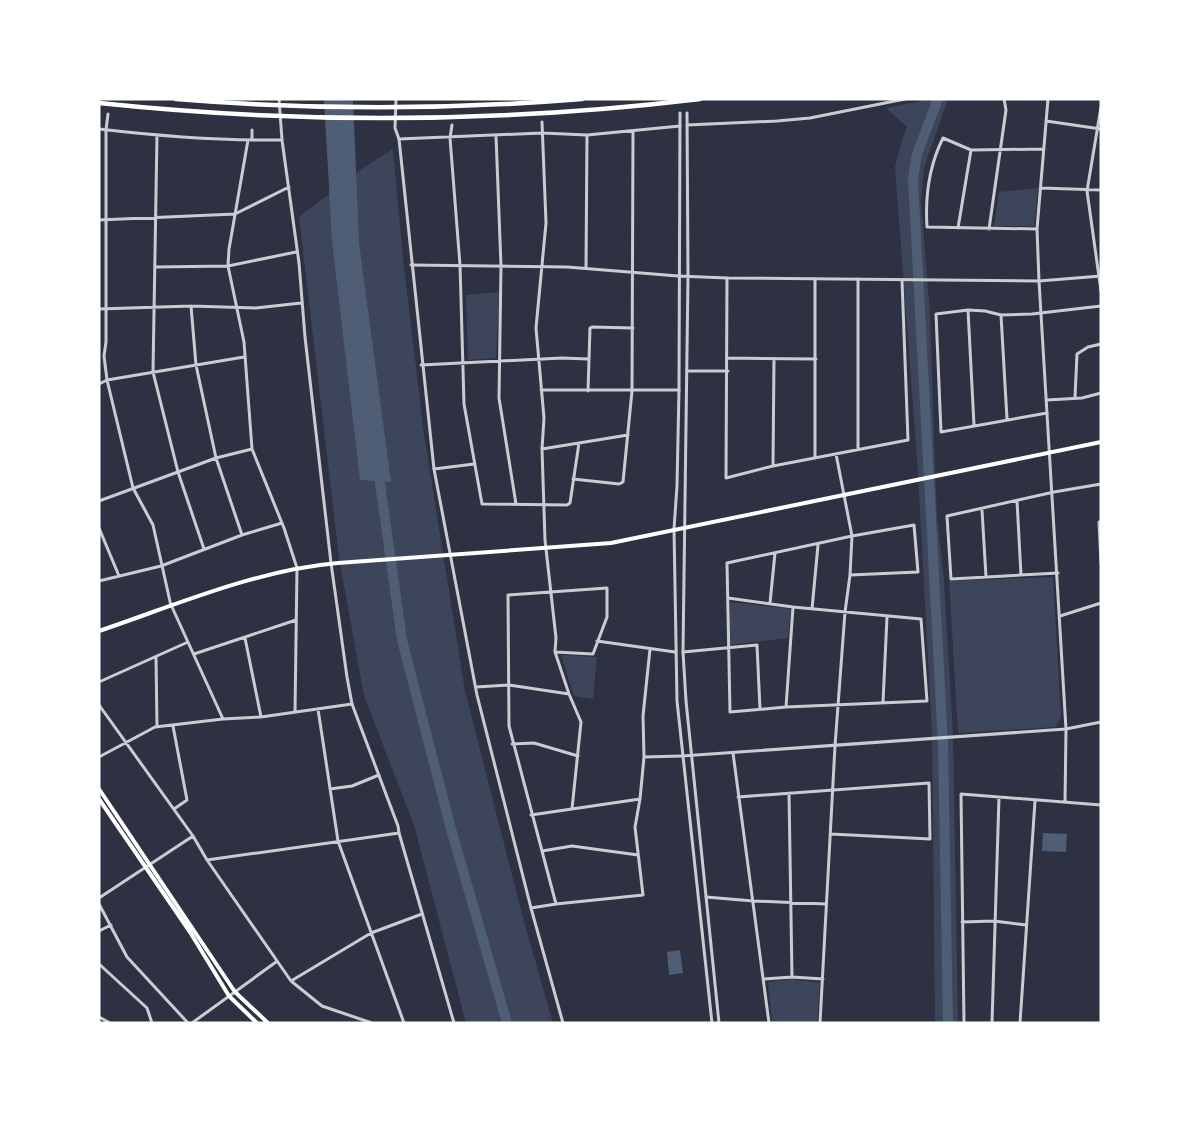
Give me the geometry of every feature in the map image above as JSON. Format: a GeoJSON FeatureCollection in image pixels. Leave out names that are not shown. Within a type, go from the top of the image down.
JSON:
{"type":"FeatureCollection","features":[{"type":"Feature","properties":{"kind":"highway"},"geometry":{"type":"LineString","coordinates":[[176,99],[407,107],[582,99]]}},
{"type":"Feature","properties":{"kind":"highway"},"geometry":{"type":"LineString","coordinates":[[99,103],[213,113],[407,118],[509,116],[700,99]]}},
{"type":"Feature","properties":{"kind":"main road"},"geometry":{"type":"LineString","coordinates":[[99,631],[265,576],[297,568],[331,563],[611,543],[1101,442]]}},
{"type":"Feature","properties":{"kind":"main road"},"geometry":{"type":"LineString","coordinates":[[99,789],[235,992],[268,1023]]}},
{"type":"Feature","properties":{"kind":"main road"},"geometry":{"type":"LineString","coordinates":[[99,800],[190,932],[229,996],[257,1023]]}},
{"type":"Feature","properties":{"kind":"street"},"geometry":{"type":"LineString","coordinates":[[396,99],[395,128],[399,139],[434,469],[476,687],[531,908],[563,1023]]}},
{"type":"Feature","properties":{"kind":"street"},"geometry":{"type":"LineString","coordinates":[[881,99],[881,104]]}},
{"type":"Feature","properties":{"kind":"street"},"geometry":{"type":"LineString","coordinates":[[687,125],[810,118],[905,99]]}},
{"type":"Feature","properties":{"kind":"street"},"geometry":{"type":"LineString","coordinates":[[989,229],[1006,110],[1004,99]]}},
{"type":"Feature","properties":{"kind":"street"},"geometry":{"type":"LineString","coordinates":[[1048,99],[1036,229],[1054,492],[1066,729],[1065,802]]}},
{"type":"Feature","properties":{"kind":"street"},"geometry":{"type":"LineString","coordinates":[[278,102],[346,678],[352,704],[398,826],[454,1023]]}},
{"type":"Feature","properties":{"kind":"street"},"geometry":{"type":"LineString","coordinates":[[1101,107],[1087,191],[1101,291]]}},
{"type":"Feature","properties":{"kind":"street"},"geometry":{"type":"LineString","coordinates":[[680,113],[679,390],[674,529],[675,652],[682,756],[712,1023]]}},
{"type":"Feature","properties":{"kind":"street"},"geometry":{"type":"LineString","coordinates":[[687,113],[688,276],[683,652],[719,1023]]}},
{"type":"Feature","properties":{"kind":"street"},"geometry":{"type":"LineString","coordinates":[[108,114],[104,356],[107,381],[133,488],[153,525],[172,607],[223,719]]}},
{"type":"Feature","properties":{"kind":"street"},"geometry":{"type":"LineString","coordinates":[[1046,121],[1099,129]]}},
{"type":"Feature","properties":{"kind":"street"},"geometry":{"type":"LineString","coordinates":[[542,122],[546,224],[536,328],[544,418],[542,449],[546,548],[556,638],[555,652],[568,694],[581,722],[572,809]]}},
{"type":"Feature","properties":{"kind":"street"},"geometry":{"type":"LineString","coordinates":[[452,125],[450,138],[460,265],[464,404],[482,504],[567,505],[570,503],[579,443]]}},
{"type":"Feature","properties":{"kind":"street"},"geometry":{"type":"LineString","coordinates":[[399,139],[542,134],[587,135],[680,126]]}},
{"type":"Feature","properties":{"kind":"street"},"geometry":{"type":"LineString","coordinates":[[99,129],[157,135],[282,140]]}},
{"type":"Feature","properties":{"kind":"street"},"geometry":{"type":"LineString","coordinates":[[252,130],[235,214],[228,266],[243,342],[252,448],[297,568],[295,712]]}},
{"type":"Feature","properties":{"kind":"street"},"geometry":{"type":"LineString","coordinates":[[573,479],[619,484],[623,482],[632,391],[633,131]]}},
{"type":"Feature","properties":{"kind":"street"},"geometry":{"type":"LineString","coordinates":[[157,135],[153,372],[178,472],[204,549]]}},
{"type":"Feature","properties":{"kind":"street"},"geometry":{"type":"LineString","coordinates":[[586,269],[587,135]]}},
{"type":"Feature","properties":{"kind":"street"},"geometry":{"type":"LineString","coordinates":[[496,136],[501,266],[499,398],[516,504]]}},
{"type":"Feature","properties":{"kind":"street"},"geometry":{"type":"LineString","coordinates":[[1036,229],[927,226],[927,202],[930,173],[943,138],[971,150],[1044,149]]}},
{"type":"Feature","properties":{"kind":"street"},"geometry":{"type":"LineString","coordinates":[[958,228],[971,150]]}},
{"type":"Feature","properties":{"kind":"street"},"geometry":{"type":"LineString","coordinates":[[99,220],[235,214],[289,187]]}},
{"type":"Feature","properties":{"kind":"street"},"geometry":{"type":"LineString","coordinates":[[1041,188],[1101,190]]}},
{"type":"Feature","properties":{"kind":"street"},"geometry":{"type":"LineString","coordinates":[[156,267],[228,266],[296,252]]}},
{"type":"Feature","properties":{"kind":"street"},"geometry":{"type":"LineString","coordinates":[[411,265],[543,266],[727,278],[1040,281],[1100,276]]}},
{"type":"Feature","properties":{"kind":"street"},"geometry":{"type":"LineString","coordinates":[[727,278],[726,478],[773,466],[908,440],[902,280]]}},
{"type":"Feature","properties":{"kind":"street"},"geometry":{"type":"LineString","coordinates":[[815,279],[815,458]]}},
{"type":"Feature","properties":{"kind":"street"},"geometry":{"type":"LineString","coordinates":[[858,279],[858,449]]}},
{"type":"Feature","properties":{"kind":"street"},"geometry":{"type":"LineString","coordinates":[[99,309],[161,306],[236,308],[301,303]]}},
{"type":"Feature","properties":{"kind":"street"},"geometry":{"type":"LineString","coordinates":[[191,306],[196,365],[216,458],[242,535]]}},
{"type":"Feature","properties":{"kind":"street"},"geometry":{"type":"LineString","coordinates":[[1047,413],[941,432],[936,314],[968,310],[1001,315],[1101,306]]}},
{"type":"Feature","properties":{"kind":"street"},"geometry":{"type":"LineString","coordinates":[[968,310],[974,425]]}},
{"type":"Feature","properties":{"kind":"street"},"geometry":{"type":"LineString","coordinates":[[1001,315],[1007,419]]}},
{"type":"Feature","properties":{"kind":"street"},"geometry":{"type":"LineString","coordinates":[[588,391],[590,328],[633,328]]}},
{"type":"Feature","properties":{"kind":"street"},"geometry":{"type":"LineString","coordinates":[[1076,397],[1077,354],[1088,347],[1101,344]]}},
{"type":"Feature","properties":{"kind":"street"},"geometry":{"type":"LineString","coordinates":[[99,384],[153,372],[244,357]]}},
{"type":"Feature","properties":{"kind":"street"},"geometry":{"type":"LineString","coordinates":[[422,365],[562,358],[588,359]]}},
{"type":"Feature","properties":{"kind":"street"},"geometry":{"type":"LineString","coordinates":[[728,358],[816,359]]}},
{"type":"Feature","properties":{"kind":"street"},"geometry":{"type":"LineString","coordinates":[[773,466],[774,359]]}},
{"type":"Feature","properties":{"kind":"street"},"geometry":{"type":"LineString","coordinates":[[687,371],[728,372]]}},
{"type":"Feature","properties":{"kind":"street"},"geometry":{"type":"LineString","coordinates":[[540,390],[679,390]]}},
{"type":"Feature","properties":{"kind":"street"},"geometry":{"type":"LineString","coordinates":[[1047,400],[1101,393]]}},
{"type":"Feature","properties":{"kind":"street"},"geometry":{"type":"LineString","coordinates":[[542,449],[628,435]]}},
{"type":"Feature","properties":{"kind":"street"},"geometry":{"type":"LineString","coordinates":[[99,501],[216,458],[252,448]]}},
{"type":"Feature","properties":{"kind":"street"},"geometry":{"type":"LineString","coordinates":[[820,1023],[835,746],[852,536],[836,454]]}},
{"type":"Feature","properties":{"kind":"street"},"geometry":{"type":"LineString","coordinates":[[434,469],[474,464]]}},
{"type":"Feature","properties":{"kind":"street"},"geometry":{"type":"LineString","coordinates":[[1058,573],[951,579],[947,516],[1101,484]]}},
{"type":"Feature","properties":{"kind":"street"},"geometry":{"type":"LineString","coordinates":[[1017,501],[1020,575]]}},
{"type":"Feature","properties":{"kind":"street"},"geometry":{"type":"LineString","coordinates":[[982,509],[986,577]]}},
{"type":"Feature","properties":{"kind":"street"},"geometry":{"type":"LineString","coordinates":[[1101,522],[1099,522],[1101,563]]}},
{"type":"Feature","properties":{"kind":"street"},"geometry":{"type":"LineString","coordinates":[[99,581],[161,566],[242,535],[282,523]]}},
{"type":"Feature","properties":{"kind":"street"},"geometry":{"type":"LineString","coordinates":[[728,598],[793,607],[921,619],[927,701],[839,704],[730,712],[727,563],[914,525],[918,572],[850,575]]}},
{"type":"Feature","properties":{"kind":"street"},"geometry":{"type":"LineString","coordinates":[[99,528],[119,576]]}},
{"type":"Feature","properties":{"kind":"street"},"geometry":{"type":"LineString","coordinates":[[813,609],[818,544]]}},
{"type":"Feature","properties":{"kind":"street"},"geometry":{"type":"LineString","coordinates":[[770,603],[775,553]]}},
{"type":"Feature","properties":{"kind":"street"},"geometry":{"type":"LineString","coordinates":[[555,652],[593,654],[607,617],[607,588],[508,595],[509,726],[556,903]]}},
{"type":"Feature","properties":{"kind":"street"},"geometry":{"type":"LineString","coordinates":[[1060,616],[1101,603]]}},
{"type":"Feature","properties":{"kind":"street"},"geometry":{"type":"LineString","coordinates":[[786,707],[793,607]]}},
{"type":"Feature","properties":{"kind":"street"},"geometry":{"type":"LineString","coordinates":[[883,702],[887,616]]}},
{"type":"Feature","properties":{"kind":"street"},"geometry":{"type":"LineString","coordinates":[[194,654],[296,620]]}},
{"type":"Feature","properties":{"kind":"street"},"geometry":{"type":"LineString","coordinates":[[245,638],[261,717]]}},
{"type":"Feature","properties":{"kind":"street"},"geometry":{"type":"LineString","coordinates":[[597,641],[675,652]]}},
{"type":"Feature","properties":{"kind":"street"},"geometry":{"type":"LineString","coordinates":[[99,682],[188,642]]}},
{"type":"Feature","properties":{"kind":"street"},"geometry":{"type":"LineString","coordinates":[[683,652],[757,645],[760,709]]}},
{"type":"Feature","properties":{"kind":"street"},"geometry":{"type":"LineString","coordinates":[[531,908],[556,903],[643,896],[635,827],[644,757],[643,716],[650,649]]}},
{"type":"Feature","properties":{"kind":"street"},"geometry":{"type":"LineString","coordinates":[[156,657],[157,727]]}},
{"type":"Feature","properties":{"kind":"street"},"geometry":{"type":"LineString","coordinates":[[476,687],[509,685],[568,694]]}},
{"type":"Feature","properties":{"kind":"street"},"geometry":{"type":"LineString","coordinates":[[99,757],[157,727],[261,717],[352,704]]}},
{"type":"Feature","properties":{"kind":"street"},"geometry":{"type":"LineString","coordinates":[[99,705],[193,836],[207,860],[291,981],[322,1006],[372,1023]]}},
{"type":"Feature","properties":{"kind":"street"},"geometry":{"type":"LineString","coordinates":[[318,709],[338,842],[404,1023]]}},
{"type":"Feature","properties":{"kind":"street"},"geometry":{"type":"LineString","coordinates":[[644,757],[932,740],[1066,729],[1101,722]]}},
{"type":"Feature","properties":{"kind":"street"},"geometry":{"type":"LineString","coordinates":[[172,726],[187,800],[174,809]]}},
{"type":"Feature","properties":{"kind":"street"},"geometry":{"type":"LineString","coordinates":[[512,744],[534,743],[578,756]]}},
{"type":"Feature","properties":{"kind":"street"},"geometry":{"type":"LineString","coordinates":[[733,753],[769,1023]]}},
{"type":"Feature","properties":{"kind":"street"},"geometry":{"type":"LineString","coordinates":[[330,789],[352,786],[379,775]]}},
{"type":"Feature","properties":{"kind":"street"},"geometry":{"type":"LineString","coordinates":[[738,797],[929,783],[930,839],[831,834]]}},
{"type":"Feature","properties":{"kind":"street"},"geometry":{"type":"LineString","coordinates":[[789,793],[792,977]]}},
{"type":"Feature","properties":{"kind":"street"},"geometry":{"type":"LineString","coordinates":[[964,1023],[961,794],[1101,805]]}},
{"type":"Feature","properties":{"kind":"street"},"geometry":{"type":"LineString","coordinates":[[992,1023],[999,797]]}},
{"type":"Feature","properties":{"kind":"street"},"geometry":{"type":"LineString","coordinates":[[531,815],[640,799]]}},
{"type":"Feature","properties":{"kind":"street"},"geometry":{"type":"LineString","coordinates":[[1020,1023],[1035,801]]}},
{"type":"Feature","properties":{"kind":"street"},"geometry":{"type":"LineString","coordinates":[[207,860],[399,833]]}},
{"type":"Feature","properties":{"kind":"street"},"geometry":{"type":"LineString","coordinates":[[99,898],[193,836]]}},
{"type":"Feature","properties":{"kind":"street"},"geometry":{"type":"LineString","coordinates":[[542,851],[572,846],[638,855]]}},
{"type":"Feature","properties":{"kind":"street"},"geometry":{"type":"LineString","coordinates":[[706,897],[826,904]]}},
{"type":"Feature","properties":{"kind":"street"},"geometry":{"type":"LineString","coordinates":[[99,904],[127,957],[190,1023],[276,962]]}},
{"type":"Feature","properties":{"kind":"street"},"geometry":{"type":"LineString","coordinates":[[291,981],[371,933],[422,914]]}},
{"type":"Feature","properties":{"kind":"street"},"geometry":{"type":"LineString","coordinates":[[962,922],[994,921],[1026,925]]}},
{"type":"Feature","properties":{"kind":"street"},"geometry":{"type":"LineString","coordinates":[[99,931],[111,925]]}},
{"type":"Feature","properties":{"kind":"street"},"geometry":{"type":"LineString","coordinates":[[99,964],[147,1008],[152,1023]]}},
{"type":"Feature","properties":{"kind":"street"},"geometry":{"type":"LineString","coordinates":[[764,979],[792,977],[823,980]]}},
{"type":"Feature","properties":{"kind":"street"},"geometry":{"type":"LineString","coordinates":[[99,1017],[110,1023]]}},
{"type":"Feature","properties":{"kind":"shaded area"},"geometry":{"type":"Polygon","coordinates":[[[324,99],[353,99],[359,243],[391,482],[360,480],[332,241],[324,99]]]}},
{"type":"Feature","properties":{"kind":"shaded area"},"geometry":{"type":"Polygon","coordinates":[[[932,99],[948,99],[924,168],[921,202],[930,314],[937,517],[944,580],[953,732],[958,1023],[935,1023],[932,734],[918,473],[895,167],[907,127],[886,108],[932,99]]]}},
{"type":"Feature","properties":{"kind":"shaded area"},"geometry":{"type":"Polygon","coordinates":[[[393,149],[403,258],[424,434],[465,691],[522,914],[553,1023],[466,1023],[414,825],[364,696],[339,558],[299,217],[360,170],[393,149]]]}},
{"type":"Feature","properties":{"kind":"shaded area"},"geometry":{"type":"Polygon","coordinates":[[[1038,188],[1034,226],[994,226],[999,192],[1038,188]]]}},
{"type":"Feature","properties":{"kind":"shaded area"},"geometry":{"type":"Polygon","coordinates":[[[499,292],[496,358],[468,360],[466,295],[499,292]]]}},
{"type":"Feature","properties":{"kind":"shaded area"},"geometry":{"type":"Polygon","coordinates":[[[1053,577],[1061,717],[1056,727],[958,733],[949,581],[1053,577]]]}},
{"type":"Feature","properties":{"kind":"shaded area"},"geometry":{"type":"Polygon","coordinates":[[[730,602],[791,609],[788,638],[729,645],[730,602]]]}},
{"type":"Feature","properties":{"kind":"shaded area"},"geometry":{"type":"Polygon","coordinates":[[[561,655],[597,657],[593,699],[574,696],[561,655]]]}},
{"type":"Feature","properties":{"kind":"shaded area"},"geometry":{"type":"Polygon","coordinates":[[[1043,833],[1067,834],[1066,852],[1042,851],[1043,833]]]}},
{"type":"Feature","properties":{"kind":"shaded area"},"geometry":{"type":"Polygon","coordinates":[[[680,950],[683,973],[669,975],[667,952],[680,950]]]}},
{"type":"Feature","properties":{"kind":"shaded area"},"geometry":{"type":"Polygon","coordinates":[[[791,979],[820,983],[817,1023],[772,1022],[768,982],[791,979]]]}},
{"type":"Feature","properties":{"kind":"waterway"},"geometry":{"type":"LineString","coordinates":[[938,99],[917,154],[913,179],[943,744],[948,1023]]}},
{"type":"Feature","properties":{"kind":"waterway"},"geometry":{"type":"LineString","coordinates":[[378,469],[402,640],[451,829],[507,1023]]}}]}
